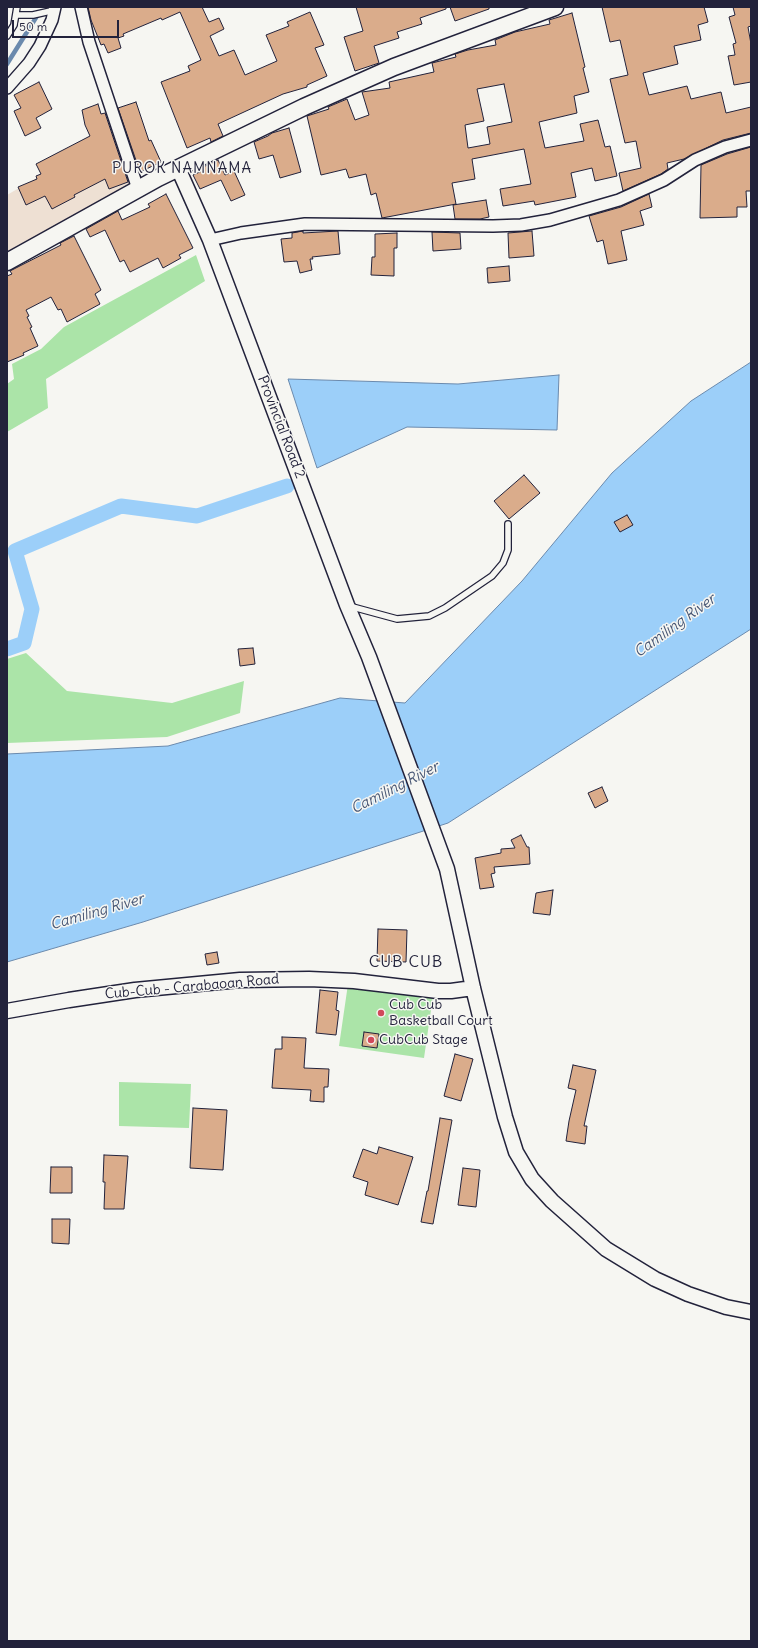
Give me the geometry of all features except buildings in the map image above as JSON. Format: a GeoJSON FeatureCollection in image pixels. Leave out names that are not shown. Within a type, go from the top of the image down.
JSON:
{"type":"FeatureCollection","features":[{"type":"Feature","properties":{"kind":"main road"},"geometry":{"type":"LineString","coordinates":[[7,262],[178,168],[304,107],[394,67],[555,7]]}},
{"type":"Feature","properties":{"kind":"street"},"geometry":{"type":"LineString","coordinates":[[81,7],[89,42],[138,189]]}},
{"type":"Feature","properties":{"kind":"street"},"geometry":{"type":"LineString","coordinates":[[7,88],[29,63],[40,46],[48,31],[55,9]]}},
{"type":"Feature","properties":{"kind":"street"},"geometry":{"type":"LineString","coordinates":[[210,240],[241,233],[305,224],[493,226],[521,225],[550,220],[573,215],[619,200],[664,180],[695,160],[726,147],[751,140]]}},
{"type":"Feature","properties":{"kind":"street","name":"Provincial Road 2"},"geometry":{"type":"LineString","coordinates":[[178,168],[210,240],[347,605],[369,656],[447,869],[473,988],[505,1117],[516,1152],[532,1179],[552,1201],[606,1249],[655,1279],[726,1307],[751,1312]]}},
{"type":"Feature","properties":{"kind":"street","name":"Cub-Cub - Carabaoan Road"},"geometry":{"type":"LineString","coordinates":[[7,1011],[135,990],[240,980],[302,979],[354,981],[438,991],[473,988]]}},
{"type":"Feature","properties":{"kind":"lane"},"geometry":{"type":"LineString","coordinates":[[7,36],[14,25],[17,7]]}},
{"type":"Feature","properties":{"kind":"lane"},"geometry":{"type":"LineString","coordinates":[[16,15],[33,15],[55,9]]}},
{"type":"Feature","properties":{"kind":"lane"},"geometry":{"type":"LineString","coordinates":[[347,605],[397,619],[429,616],[445,608],[492,576],[503,563],[508,550],[508,524]]}},
{"type":"Feature","properties":{"kind":"shaded area"},"geometry":{"type":"Polygon","coordinates":[[[119,130],[138,189],[7,261],[7,195],[119,130]]]}},
{"type":"Feature","properties":{"kind":"green space"},"geometry":{"type":"Polygon","coordinates":[[[196,255],[205,281],[46,379],[48,408],[7,432],[7,384],[14,379],[12,364],[41,349],[64,327],[196,255]]]}},
{"type":"Feature","properties":{"kind":"green space"},"geometry":{"type":"Polygon","coordinates":[[[26,653],[67,691],[172,703],[244,681],[240,713],[167,737],[7,743],[7,659],[26,653]]]}},
{"type":"Feature","properties":{"kind":"green space"},"geometry":{"type":"Polygon","coordinates":[[[348,984],[433,996],[424,1058],[339,1046],[348,984]]]}},
{"type":"Feature","properties":{"kind":"green space"},"geometry":{"type":"Polygon","coordinates":[[[119,1082],[191,1084],[189,1128],[119,1126],[119,1082]]]}},
{"type":"Feature","properties":{"kind":"water","name":"Camiling River"},"geometry":{"type":"Polygon","coordinates":[[[751,362],[751,629],[448,823],[143,922],[7,962],[7,754],[168,746],[340,698],[405,703],[522,581],[612,473],[691,401],[751,362]]]}},
{"type":"Feature","properties":{"kind":"water"},"geometry":{"type":"Polygon","coordinates":[[[559,375],[557,430],[407,427],[317,468],[288,379],[458,384],[559,375]]]}},
{"type":"Feature","properties":{"kind":"waterway"},"geometry":{"type":"LineString","coordinates":[[7,64],[37,16]]}},
{"type":"Feature","properties":{"kind":"waterway"},"geometry":{"type":"LineString","coordinates":[[7,649],[24,643],[32,609],[15,551],[121,506],[197,516],[287,486]]}},
{"type":"Feature","properties":{"kind":"place","name":"Cub Cub Basketball Court"},"geometry":{"type":"Point","coordinates":[381,1013]}},
{"type":"Feature","properties":{"kind":"place","name":"CubCub Stage"},"geometry":{"type":"Point","coordinates":[371,1040]}},
{"type":"Feature","properties":{"kind":"district","name":"PUROK NAMNAMA"},"geometry":{"type":"Point","coordinates":[182,169]}},
{"type":"Feature","properties":{"kind":"district","name":"CUB CUB"},"geometry":{"type":"Point","coordinates":[406,962]}}]}
